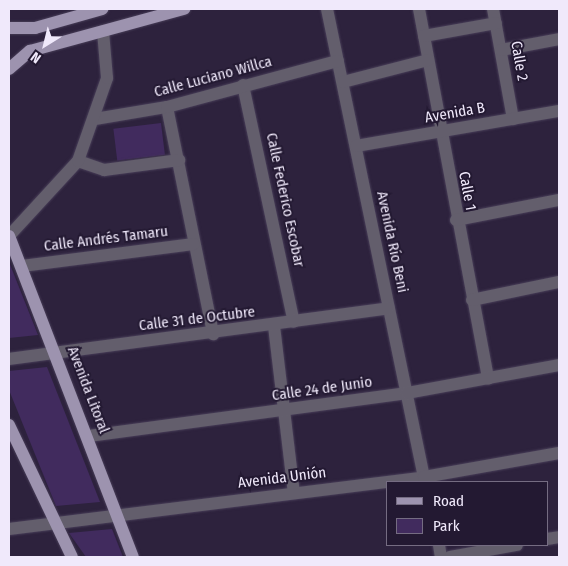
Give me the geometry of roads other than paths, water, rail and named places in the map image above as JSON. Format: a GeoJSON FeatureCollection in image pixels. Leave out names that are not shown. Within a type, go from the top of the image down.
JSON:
{"type":"FeatureCollection","features":[{"type":"Feature","properties":{"kind":"main road"},"geometry":{"type":"LineString","coordinates":[[9,28],[35,28],[102,9]]}},
{"type":"Feature","properties":{"kind":"main road"},"geometry":{"type":"LineString","coordinates":[[9,69],[30,51],[184,9]]}},
{"type":"Feature","properties":{"kind":"main road","name":"Avenida Litoral"},"geometry":{"type":"LineString","coordinates":[[9,236],[89,436],[133,557]]}},
{"type":"Feature","properties":{"kind":"main road"},"geometry":{"type":"LineString","coordinates":[[9,425],[14,448],[68,555]]}},
{"type":"Feature","properties":{"kind":"street","name":"Avenida Río Beni"},"geometry":{"type":"LineString","coordinates":[[328,9],[424,480]]}},
{"type":"Feature","properties":{"kind":"street","name":"Calle 1"},"geometry":{"type":"LineString","coordinates":[[419,9],[439,132],[488,379]]}},
{"type":"Feature","properties":{"kind":"street","name":"Calle 2"},"geometry":{"type":"LineString","coordinates":[[493,9],[513,119]]}},
{"type":"Feature","properties":{"kind":"street"},"geometry":{"type":"LineString","coordinates":[[424,36],[496,22]]}},
{"type":"Feature","properties":{"kind":"street"},"geometry":{"type":"LineString","coordinates":[[9,236],[78,160],[95,119],[107,78],[103,31]]}},
{"type":"Feature","properties":{"kind":"street"},"geometry":{"type":"LineString","coordinates":[[501,50],[559,39]]}},
{"type":"Feature","properties":{"kind":"street"},"geometry":{"type":"LineString","coordinates":[[343,82],[428,60]]}},
{"type":"Feature","properties":{"kind":"street","name":"Calle Luciano Willca"},"geometry":{"type":"LineString","coordinates":[[95,119],[167,108],[243,85],[338,61]]}},
{"type":"Feature","properties":{"kind":"street","name":"Calle Federico Escobar"},"geometry":{"type":"LineString","coordinates":[[243,85],[294,322]]}},
{"type":"Feature","properties":{"kind":"street"},"geometry":{"type":"LineString","coordinates":[[167,108],[213,334]]}},
{"type":"Feature","properties":{"kind":"street","name":"Avenida B"},"geometry":{"type":"LineString","coordinates":[[356,146],[559,111]]}},
{"type":"Feature","properties":{"kind":"street"},"geometry":{"type":"LineString","coordinates":[[78,160],[104,170],[179,160]]}},
{"type":"Feature","properties":{"kind":"street"},"geometry":{"type":"LineString","coordinates":[[456,220],[559,200]]}},
{"type":"Feature","properties":{"kind":"street","name":"Calle Andrés Tamaru"},"geometry":{"type":"LineString","coordinates":[[22,266],[194,244]]}},
{"type":"Feature","properties":{"kind":"street"},"geometry":{"type":"LineString","coordinates":[[472,300],[559,282]]}},
{"type":"Feature","properties":{"kind":"street","name":"Calle 31 de Octubre"},"geometry":{"type":"LineString","coordinates":[[9,359],[274,326],[389,308]]}},
{"type":"Feature","properties":{"kind":"street"},"geometry":{"type":"LineString","coordinates":[[274,326],[294,493]]}},
{"type":"Feature","properties":{"kind":"street","name":"Calle 24 de Junio"},"geometry":{"type":"LineString","coordinates":[[89,436],[283,412],[407,393],[559,365]]}},
{"type":"Feature","properties":{"kind":"street","name":"Avenida Unión"},"geometry":{"type":"LineString","coordinates":[[424,480],[559,453]]}},
{"type":"Feature","properties":{"kind":"street","name":"Avenida Unión"},"geometry":{"type":"LineString","coordinates":[[9,530],[294,493],[386,484]]}},
{"type":"Feature","properties":{"kind":"street"},"geometry":{"type":"LineString","coordinates":[[450,557],[511,546]]}}]}
